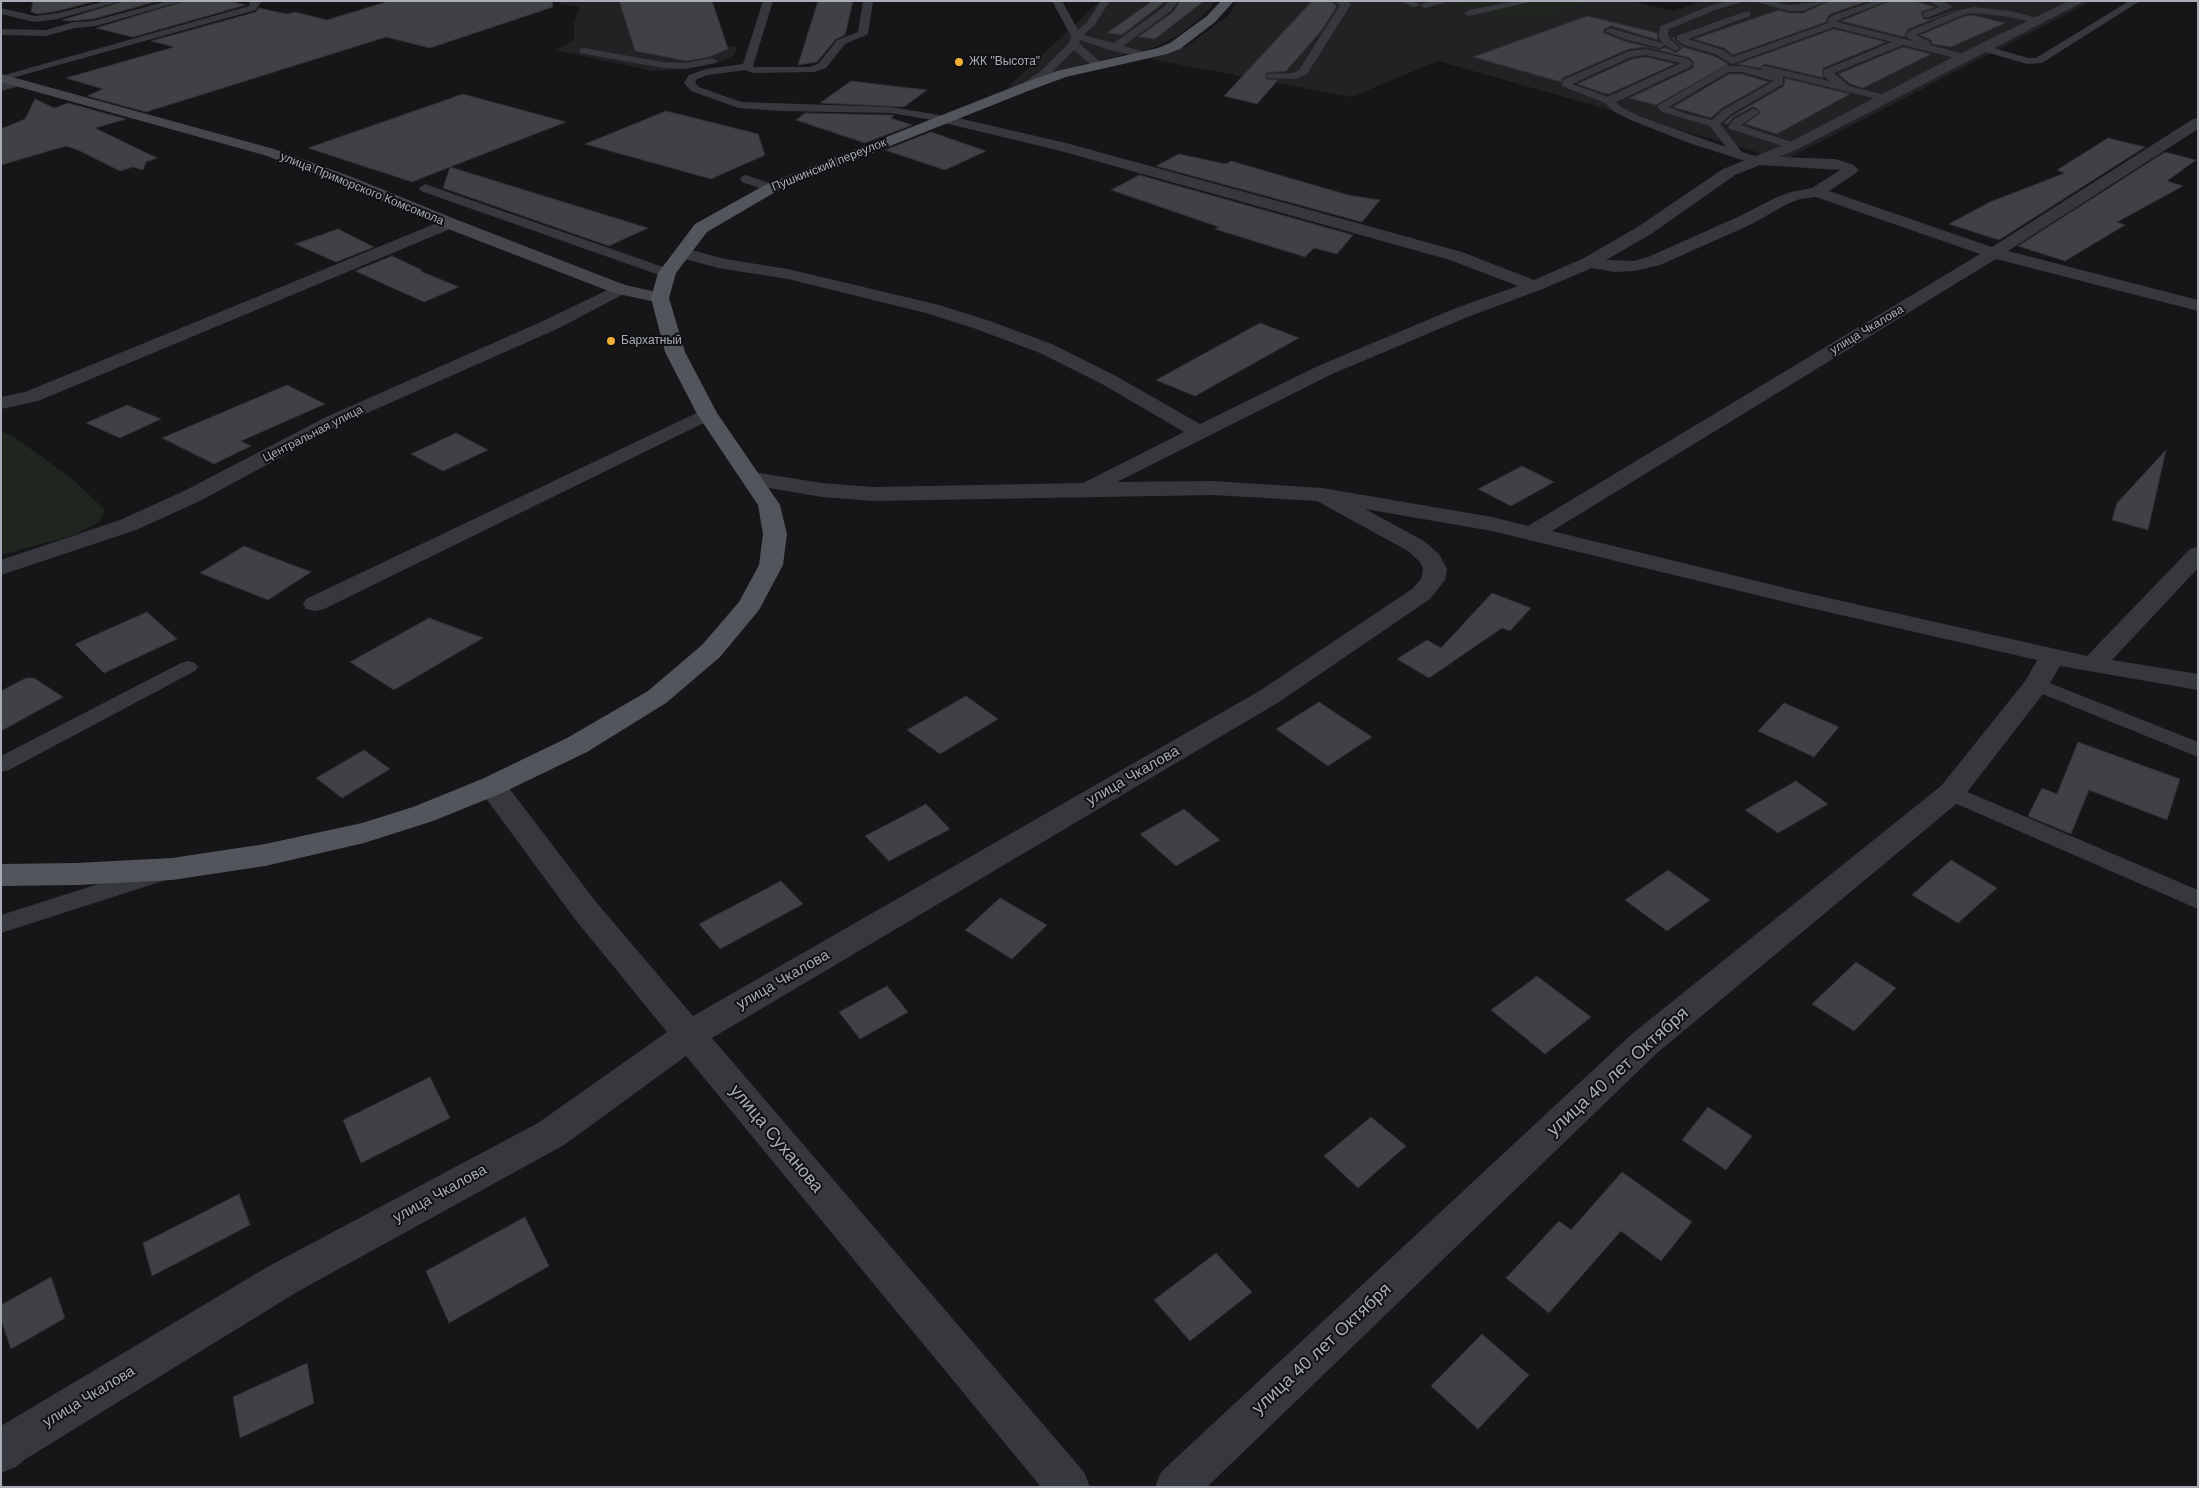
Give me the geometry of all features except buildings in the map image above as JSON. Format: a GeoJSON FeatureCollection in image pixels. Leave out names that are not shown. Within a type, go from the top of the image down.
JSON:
{"type":"FeatureCollection","features":[{"type":"Feature","properties":{"kind":"main road","name":"Пушкинский переулок"},"geometry":{"type":"LineString","coordinates":[[664,284],[701,228],[771,188],[1062,74],[1175,46],[1211,18],[1228,1]]}},
{"type":"Feature","properties":{"kind":"main road"},"geometry":{"type":"LineString","coordinates":[[1,875],[76,874],[172,869],[265,855],[364,833],[424,814],[492,786],[577,745],[657,697],[711,651],[750,605],[771,565],[775,534],[769,505],[753,479],[706,414],[675,352],[664,284]]}},
{"type":"Feature","properties":{"kind":"street"},"geometry":{"type":"LineString","coordinates":[[1084,490],[1202,433],[1325,370],[1463,312],[1534,286],[1590,262],[1645,230],[1718,178],[1793,146],[1964,57],[2079,1]]}},
{"type":"Feature","properties":{"kind":"street","name":"улица Приморского Комсомола"},"geometry":{"type":"LineString","coordinates":[[5,82],[269,152],[346,180],[449,223],[620,289],[664,284]]}},
{"type":"Feature","properties":{"kind":"street"},"geometry":{"type":"LineString","coordinates":[[945,119],[1061,146],[1288,208],[1456,256],[1534,286]]}},
{"type":"Feature","properties":{"kind":"street","name":"улица Чкалова"},"geometry":{"type":"LineString","coordinates":[[1533,533],[1994,253],[2198,122]]}},
{"type":"Feature","properties":{"kind":"street"},"geometry":{"type":"LineString","coordinates":[[1590,262],[1615,267],[1634,266],[1654,261],[1797,195],[1818,192],[1851,170],[1835,164],[1758,161]]}},
{"type":"Feature","properties":{"kind":"street"},"geometry":{"type":"LineString","coordinates":[[1818,192],[1994,253],[2198,306]]}},
{"type":"Feature","properties":{"kind":"street"},"geometry":{"type":"LineString","coordinates":[[1,402],[31,397],[449,223]]}},
{"type":"Feature","properties":{"kind":"street"},"geometry":{"type":"LineString","coordinates":[[684,253],[724,264],[788,274],[932,309],[984,325],[1047,349],[1109,380],[1202,433]]}},
{"type":"Feature","properties":{"kind":"street","name":"Центральная улица"},"geometry":{"type":"LineString","coordinates":[[1,568],[128,526],[192,496],[333,422],[550,325],[620,289]]}},
{"type":"Feature","properties":{"kind":"street"},"geometry":{"type":"LineString","coordinates":[[315,604],[706,414]]}},
{"type":"Feature","properties":{"kind":"street"},"geometry":{"type":"LineString","coordinates":[[753,479],[822,490],[873,494],[1213,488],[1322,495],[1492,524],[1533,533],[1806,600],[2044,670],[2093,665],[2198,682]]}},
{"type":"Feature","properties":{"kind":"street","name":"улица Чкалова"},"geometry":{"type":"LineString","coordinates":[[1,1452],[9,1445],[284,1279],[551,1134],[689,1036],[1270,696],[1421,594],[1433,580],[1435,568],[1430,559],[1416,546],[1322,495]]}},
{"type":"Feature","properties":{"kind":"street"},"geometry":{"type":"LineString","coordinates":[[2093,665],[2198,554]]}},
{"type":"Feature","properties":{"kind":"street","name":"улица 40 лет Октября"},"geometry":{"type":"LineString","coordinates":[[1176,1487],[1645,1043],[1951,793],[2044,670]]}},
{"type":"Feature","properties":{"kind":"street","name":"улица Суханова"},"geometry":{"type":"LineString","coordinates":[[492,786],[585,910],[1069,1487]]}},
{"type":"Feature","properties":{"kind":"lane"},"geometry":{"type":"LineString","coordinates":[[1,10],[34,19],[58,16],[118,1]]}},
{"type":"Feature","properties":{"kind":"lane"},"geometry":{"type":"LineString","coordinates":[[1,32],[46,32],[74,25],[93,24],[180,1]]}},
{"type":"Feature","properties":{"kind":"lane"},"geometry":{"type":"LineString","coordinates":[[5,82],[253,8],[256,2],[254,1]]}},
{"type":"Feature","properties":{"kind":"lane"},"geometry":{"type":"LineString","coordinates":[[768,1],[748,61],[753,70],[767,72],[810,70],[822,66],[840,42],[863,34],[868,1]]}},
{"type":"Feature","properties":{"kind":"lane"},"geometry":{"type":"LineString","coordinates":[[1056,1],[1075,40],[1097,65]]}},
{"type":"Feature","properties":{"kind":"lane"},"geometry":{"type":"LineString","coordinates":[[1114,48],[1169,8],[1173,1]]}},
{"type":"Feature","properties":{"kind":"lane"},"geometry":{"type":"LineString","coordinates":[[1271,76],[1295,76],[1303,72],[1346,4],[1336,1]]}},
{"type":"Feature","properties":{"kind":"lane"},"geometry":{"type":"LineString","coordinates":[[1404,1],[1420,5],[1446,1]]}},
{"type":"Feature","properties":{"kind":"lane"},"geometry":{"type":"LineString","coordinates":[[1469,13],[1530,1]]}},
{"type":"Feature","properties":{"kind":"lane"},"geometry":{"type":"LineString","coordinates":[[1675,48],[1663,35],[1664,28],[1672,23],[1712,8],[1741,1]]}},
{"type":"Feature","properties":{"kind":"lane"},"geometry":{"type":"LineString","coordinates":[[1757,1],[1789,8],[1803,8],[1823,1]]}},
{"type":"Feature","properties":{"kind":"lane"},"geometry":{"type":"LineString","coordinates":[[1834,24],[1832,20],[1837,17],[1884,1]]}},
{"type":"Feature","properties":{"kind":"lane"},"geometry":{"type":"LineString","coordinates":[[1920,17],[1948,7],[1934,1]]}},
{"type":"Feature","properties":{"kind":"lane"},"geometry":{"type":"LineString","coordinates":[[1988,1],[1988,5],[1994,10],[2039,21]]}},
{"type":"Feature","properties":{"kind":"lane"},"geometry":{"type":"LineString","coordinates":[[1983,48],[2027,62],[2038,61],[2136,1]]}},
{"type":"Feature","properties":{"kind":"lane"},"geometry":{"type":"LineString","coordinates":[[1023,88],[1045,73],[1091,24],[1106,2]]}},
{"type":"Feature","properties":{"kind":"lane"},"geometry":{"type":"LineString","coordinates":[[1,10],[20,4]]}},
{"type":"Feature","properties":{"kind":"lane"},"geometry":{"type":"LineString","coordinates":[[1935,49],[1910,36],[1912,32],[1963,12],[1974,10],[2010,14]]}},
{"type":"Feature","properties":{"kind":"lane"},"geometry":{"type":"LineString","coordinates":[[1732,61],[1724,51],[1688,43],[1680,38],[1747,14]]}},
{"type":"Feature","properties":{"kind":"lane"},"geometry":{"type":"LineString","coordinates":[[58,16],[74,25]]}},
{"type":"Feature","properties":{"kind":"lane"},"geometry":{"type":"LineString","coordinates":[[93,24],[88,28],[87,33],[127,45]]}},
{"type":"Feature","properties":{"kind":"lane"},"geometry":{"type":"LineString","coordinates":[[1732,61],[1834,24],[1964,57]]}},
{"type":"Feature","properties":{"kind":"lane"},"geometry":{"type":"LineString","coordinates":[[1873,34],[1892,27]]}},
{"type":"Feature","properties":{"kind":"lane"},"geometry":{"type":"LineString","coordinates":[[1610,30],[1627,37],[1885,98]]}},
{"type":"Feature","properties":{"kind":"lane"},"geometry":{"type":"LineString","coordinates":[[1075,40],[1144,55]]}},
{"type":"Feature","properties":{"kind":"lane"},"geometry":{"type":"LineString","coordinates":[[1845,88],[1828,76],[1828,72],[1904,41]]}},
{"type":"Feature","properties":{"kind":"lane"},"geometry":{"type":"LineString","coordinates":[[584,51],[663,65],[685,66],[748,61]]}},
{"type":"Feature","properties":{"kind":"lane"},"geometry":{"type":"LineString","coordinates":[[1609,101],[1688,64],[1685,61],[1646,52],[1629,54],[1567,82],[1567,86],[1573,90],[1609,101],[1617,109],[1637,119],[1693,141],[1758,161]]}},
{"type":"Feature","properties":{"kind":"lane"},"geometry":{"type":"LineString","coordinates":[[748,61],[706,72],[693,77],[689,83],[695,89],[739,105],[782,108],[891,110],[945,119]]}},
{"type":"Feature","properties":{"kind":"lane"},"geometry":{"type":"LineString","coordinates":[[1714,124],[1727,112],[1779,82],[1779,78],[1742,69],[1726,69],[1662,106],[1666,110],[1682,116],[1714,124],[1737,154]]}},
{"type":"Feature","properties":{"kind":"lane"},"geometry":{"type":"LineString","coordinates":[[1790,90],[1798,85],[1845,88]]}},
{"type":"Feature","properties":{"kind":"lane"},"geometry":{"type":"LineString","coordinates":[[1764,106],[1738,121],[1734,127],[1793,146]]}},
{"type":"Feature","properties":{"kind":"lane"},"geometry":{"type":"LineString","coordinates":[[746,179],[771,188]]}},
{"type":"Feature","properties":{"kind":"lane"},"geometry":{"type":"LineString","coordinates":[[425,188],[664,284]]}},
{"type":"Feature","properties":{"kind":"lane"},"geometry":{"type":"LineString","coordinates":[[1,765],[188,667]]}},
{"type":"Feature","properties":{"kind":"lane"},"geometry":{"type":"LineString","coordinates":[[2044,670],[2198,750]]}},
{"type":"Feature","properties":{"kind":"lane"},"geometry":{"type":"LineString","coordinates":[[1951,793],[2198,900]]}},
{"type":"Feature","properties":{"kind":"lane"},"geometry":{"type":"LineString","coordinates":[[1,924],[172,869]]}},
{"type":"Feature","properties":{"kind":"shaded area"},"geometry":{"type":"Polygon","coordinates":[[[562,1],[646,1],[687,42],[738,47],[733,56],[719,62],[688,68],[652,71],[556,50],[574,40],[574,23],[579,7],[558,3],[562,1]]]}},
{"type":"Feature","properties":{"kind":"shaded area"},"geometry":{"type":"Polygon","coordinates":[[[1100,1],[1214,1],[1211,7],[1196,22],[1177,36],[1153,48],[1085,64],[1006,89],[1100,1]]]}},
{"type":"Feature","properties":{"kind":"shaded area"},"geometry":{"type":"Polygon","coordinates":[[[1237,1],[1631,1],[1674,11],[1701,1],[2092,1],[1785,160],[1438,61],[1351,97],[1150,59],[1187,46],[1228,16],[1237,1]]]}},
{"type":"Feature","properties":{"kind":"shaded area"},"geometry":{"type":"Polygon","coordinates":[[[1454,1],[1589,1],[1533,19],[1478,13],[1451,3],[1454,1]]]}},
{"type":"Feature","properties":{"kind":"shaded area"},"geometry":{"type":"Polygon","coordinates":[[[1,431],[14,437],[78,484],[105,510],[99,522],[74,535],[1,555],[1,431]]]}},
{"type":"Feature","properties":{"kind":"place","name":"ЖК \"Высота\""},"geometry":{"type":"Point","coordinates":[959,62]}},
{"type":"Feature","properties":{"kind":"place","name":"Бархатный"},"geometry":{"type":"Point","coordinates":[611,341]}}]}
